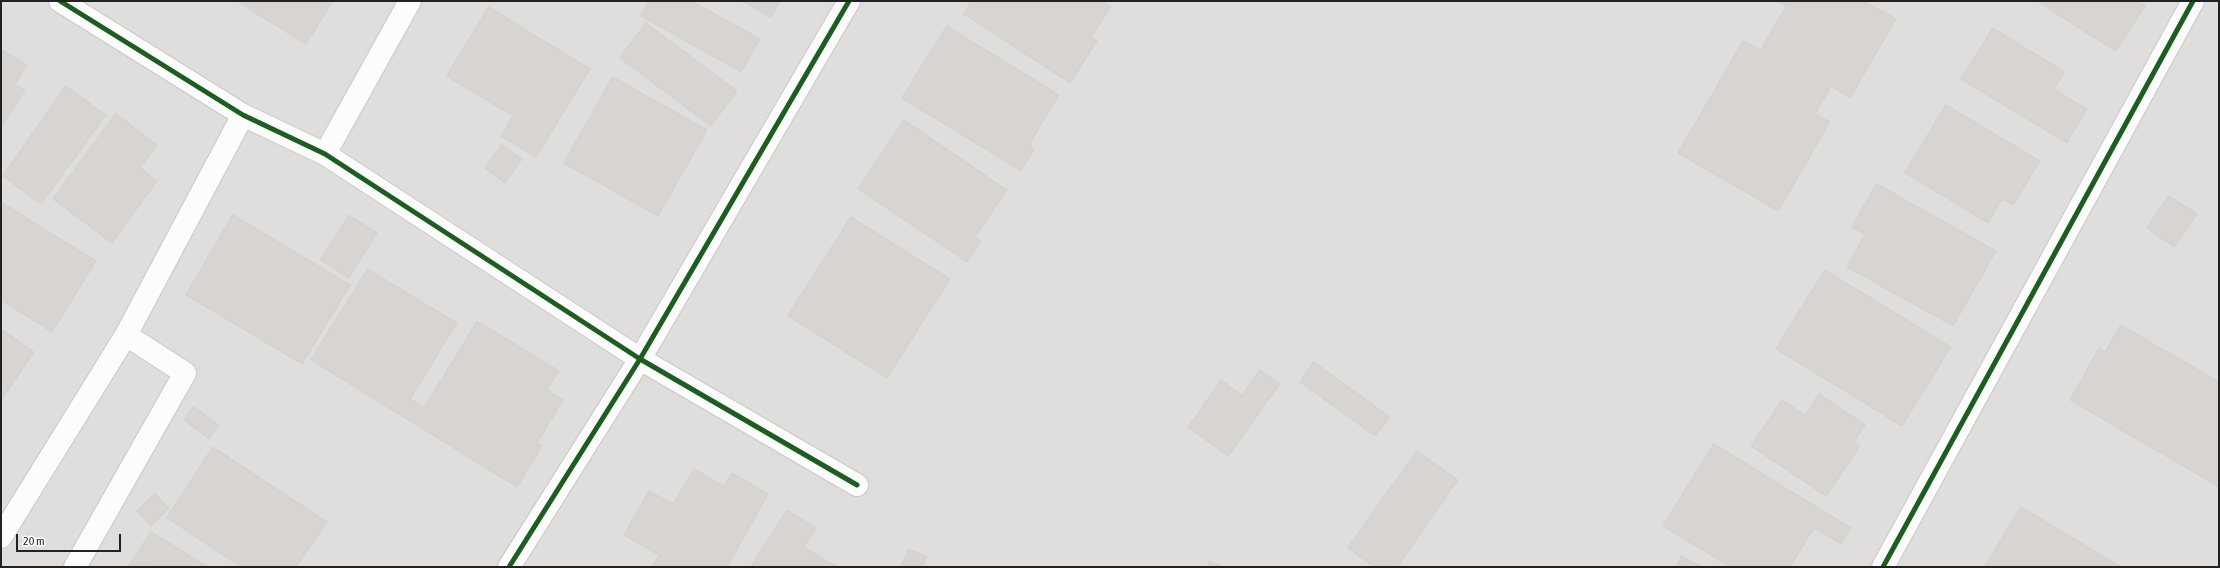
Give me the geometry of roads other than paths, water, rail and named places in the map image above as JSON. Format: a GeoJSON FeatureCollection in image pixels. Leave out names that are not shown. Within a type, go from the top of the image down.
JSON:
{"type":"FeatureCollection","features":[{"type":"Feature","properties":{"kind":"street"},"geometry":{"type":"LineString","coordinates":[[60,1],[243,115],[325,154],[640,359],[857,485]]}},
{"type":"Feature","properties":{"kind":"street"},"geometry":{"type":"LineString","coordinates":[[325,154],[410,1]]}},
{"type":"Feature","properties":{"kind":"street"},"geometry":{"type":"LineString","coordinates":[[509,567],[640,359],[849,1]]}},
{"type":"Feature","properties":{"kind":"street"},"geometry":{"type":"LineString","coordinates":[[1883,567],[2193,1]]}},
{"type":"Feature","properties":{"kind":"street"},"geometry":{"type":"LineString","coordinates":[[1,537],[126,335],[243,115]]}},
{"type":"Feature","properties":{"kind":"street"},"geometry":{"type":"LineString","coordinates":[[74,567],[185,372],[126,335]]}}]}
